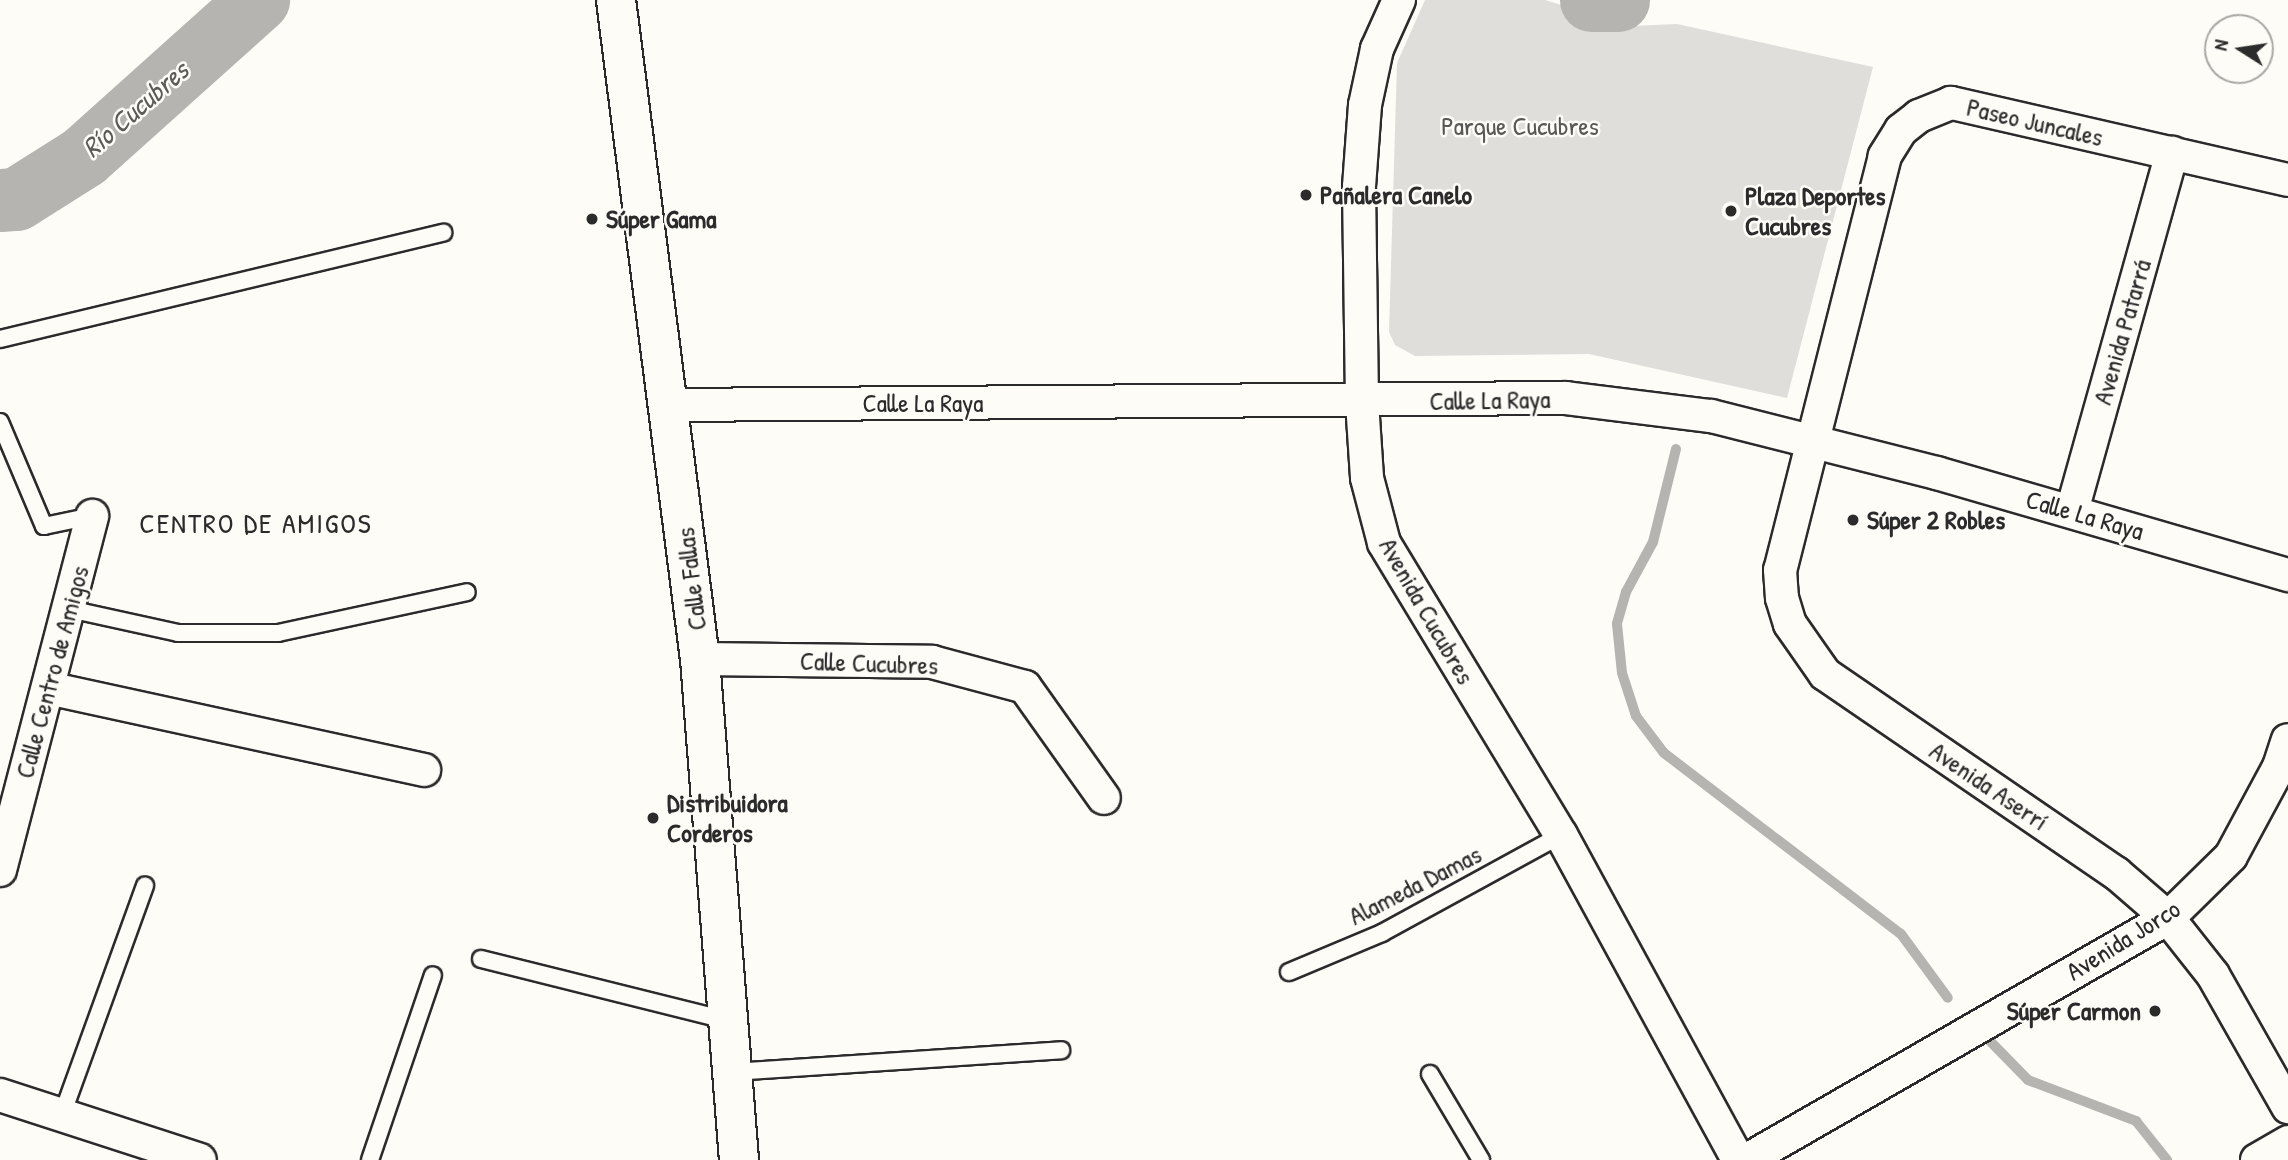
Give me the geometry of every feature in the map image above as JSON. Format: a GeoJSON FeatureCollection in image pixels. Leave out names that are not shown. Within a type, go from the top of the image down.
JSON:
{"type":"FeatureCollection","features":[{"type":"Feature","properties":{"kind":"street","name":"Calle Fallas"},"geometry":{"type":"LineString","coordinates":[[616,0],[670,405],[700,659],[739,1160]]}},
{"type":"Feature","properties":{"kind":"street","name":"Avenida Cucubres"},"geometry":{"type":"LineString","coordinates":[[1399,0],[1377,49],[1365,105],[1359,187],[1362,401],[1367,478],[1384,543],[1562,835],[1738,1160]]}},
{"type":"Feature","properties":{"kind":"street","name":"Paseo Juncales"},"geometry":{"type":"LineString","coordinates":[[1813,442],[1885,156],[1901,130],[1919,116],[1951,103],[2288,180]]}},
{"type":"Feature","properties":{"kind":"street","name":"Avenida Patarrá"},"geometry":{"type":"LineString","coordinates":[[2072,512],[2172,153]]}},
{"type":"Feature","properties":{"kind":"street","name":"Calle La Raya"},"geometry":{"type":"LineString","coordinates":[[670,405],[1566,398],[1702,415],[1937,472],[2288,575]]}},
{"type":"Feature","properties":{"kind":"street","name":"Avenida Aserrí"},"geometry":{"type":"LineString","coordinates":[[1813,442],[1780,570],[1782,598],[1790,624],[1825,674],[2116,873],[2168,918],[2213,975],[2288,1107]]}},
{"type":"Feature","properties":{"kind":"street","name":"Calle Centro de Amigos"},"geometry":{"type":"LineString","coordinates":[[0,870],[92,516]]}},
{"type":"Feature","properties":{"kind":"street","name":"Calle Cucubres"},"geometry":{"type":"LineString","coordinates":[[700,659],[932,662],[1025,687],[1104,798]]}},
{"type":"Feature","properties":{"kind":"street"},"geometry":{"type":"LineString","coordinates":[[48,688],[424,770]]}},
{"type":"Feature","properties":{"kind":"street","name":"Avenida Jorco"},"geometry":{"type":"LineString","coordinates":[[1747,1160],[2168,918],[2231,856],[2279,767],[2288,740]]}},
{"type":"Feature","properties":{"kind":"street"},"geometry":{"type":"LineString","coordinates":[[0,1095],[200,1160]]}},
{"type":"Feature","properties":{"kind":"street"},"geometry":{"type":"LineString","coordinates":[[2256,1160],[2288,1142]]}},
{"type":"Feature","properties":{"kind":"lane"},"geometry":{"type":"LineString","coordinates":[[0,339],[443,233]]}},
{"type":"Feature","properties":{"kind":"lane"},"geometry":{"type":"LineString","coordinates":[[0,422],[44,526],[92,516]]}},
{"type":"Feature","properties":{"kind":"lane"},"geometry":{"type":"LineString","coordinates":[[69,609],[178,633],[278,633],[467,592]]}},
{"type":"Feature","properties":{"kind":"lane","name":"Alameda Damas"},"geometry":{"type":"LineString","coordinates":[[1289,972],[1382,933],[1562,835]]}},
{"type":"Feature","properties":{"kind":"lane"},"geometry":{"type":"LineString","coordinates":[[62,1115],[145,886]]}},
{"type":"Feature","properties":{"kind":"lane"},"geometry":{"type":"LineString","coordinates":[[481,959],[729,1021]]}},
{"type":"Feature","properties":{"kind":"lane"},"geometry":{"type":"LineString","coordinates":[[370,1160],[433,975]]}},
{"type":"Feature","properties":{"kind":"lane"},"geometry":{"type":"LineString","coordinates":[[733,1072],[1061,1050]]}},
{"type":"Feature","properties":{"kind":"lane"},"geometry":{"type":"LineString","coordinates":[[1430,1074],[1481,1160]]}},
{"type":"Feature","properties":{"kind":"green space","name":"Parque Cucubres"},"geometry":{"type":"Polygon","coordinates":[[[1425,0],[1545,0],[1631,26],[1677,24],[1873,67],[1787,398],[1589,354],[1415,356],[1395,345],[1389,332],[1397,63],[1425,0]]]}},
{"type":"Feature","properties":{"kind":"waterway","name":"Río Cucubres"},"geometry":{"type":"LineString","coordinates":[[0,200],[16,199],[84,156],[258,0]]}},
{"type":"Feature","properties":{"kind":"waterway","name":"Río Cucubres"},"geometry":{"type":"LineString","coordinates":[[1591,0],[1618,0]]}},
{"type":"Feature","properties":{"kind":"waterway"},"geometry":{"type":"LineString","coordinates":[[1676,449],[1653,542],[1626,592],[1617,624],[1622,673],[1636,716],[1664,753],[1901,934],[1948,998]]}},
{"type":"Feature","properties":{"kind":"waterway"},"geometry":{"type":"LineString","coordinates":[[1988,1039],[2028,1080],[2136,1121],[2167,1160]]}},
{"type":"Feature","properties":{"kind":"place","name":"Pañalera Canelo"},"geometry":{"type":"Point","coordinates":[1306,195]}},
{"type":"Feature","properties":{"kind":"place","name":"Plaza Deportes Cucubres"},"geometry":{"type":"Point","coordinates":[1731,211]}},
{"type":"Feature","properties":{"kind":"place","name":"Súper Gama"},"geometry":{"type":"Point","coordinates":[592,219]}},
{"type":"Feature","properties":{"kind":"place","name":"Súper 2 Robles"},"geometry":{"type":"Point","coordinates":[1853,520]}},
{"type":"Feature","properties":{"kind":"place","name":"Distribuidora Corderos"},"geometry":{"type":"Point","coordinates":[653,818]}},
{"type":"Feature","properties":{"kind":"place","name":"Súper Carmon"},"geometry":{"type":"Point","coordinates":[2155,1011]}},
{"type":"Feature","properties":{"kind":"district","name":"CENTRO DE AMIGOS"},"geometry":{"type":"Point","coordinates":[256,523]}}]}
